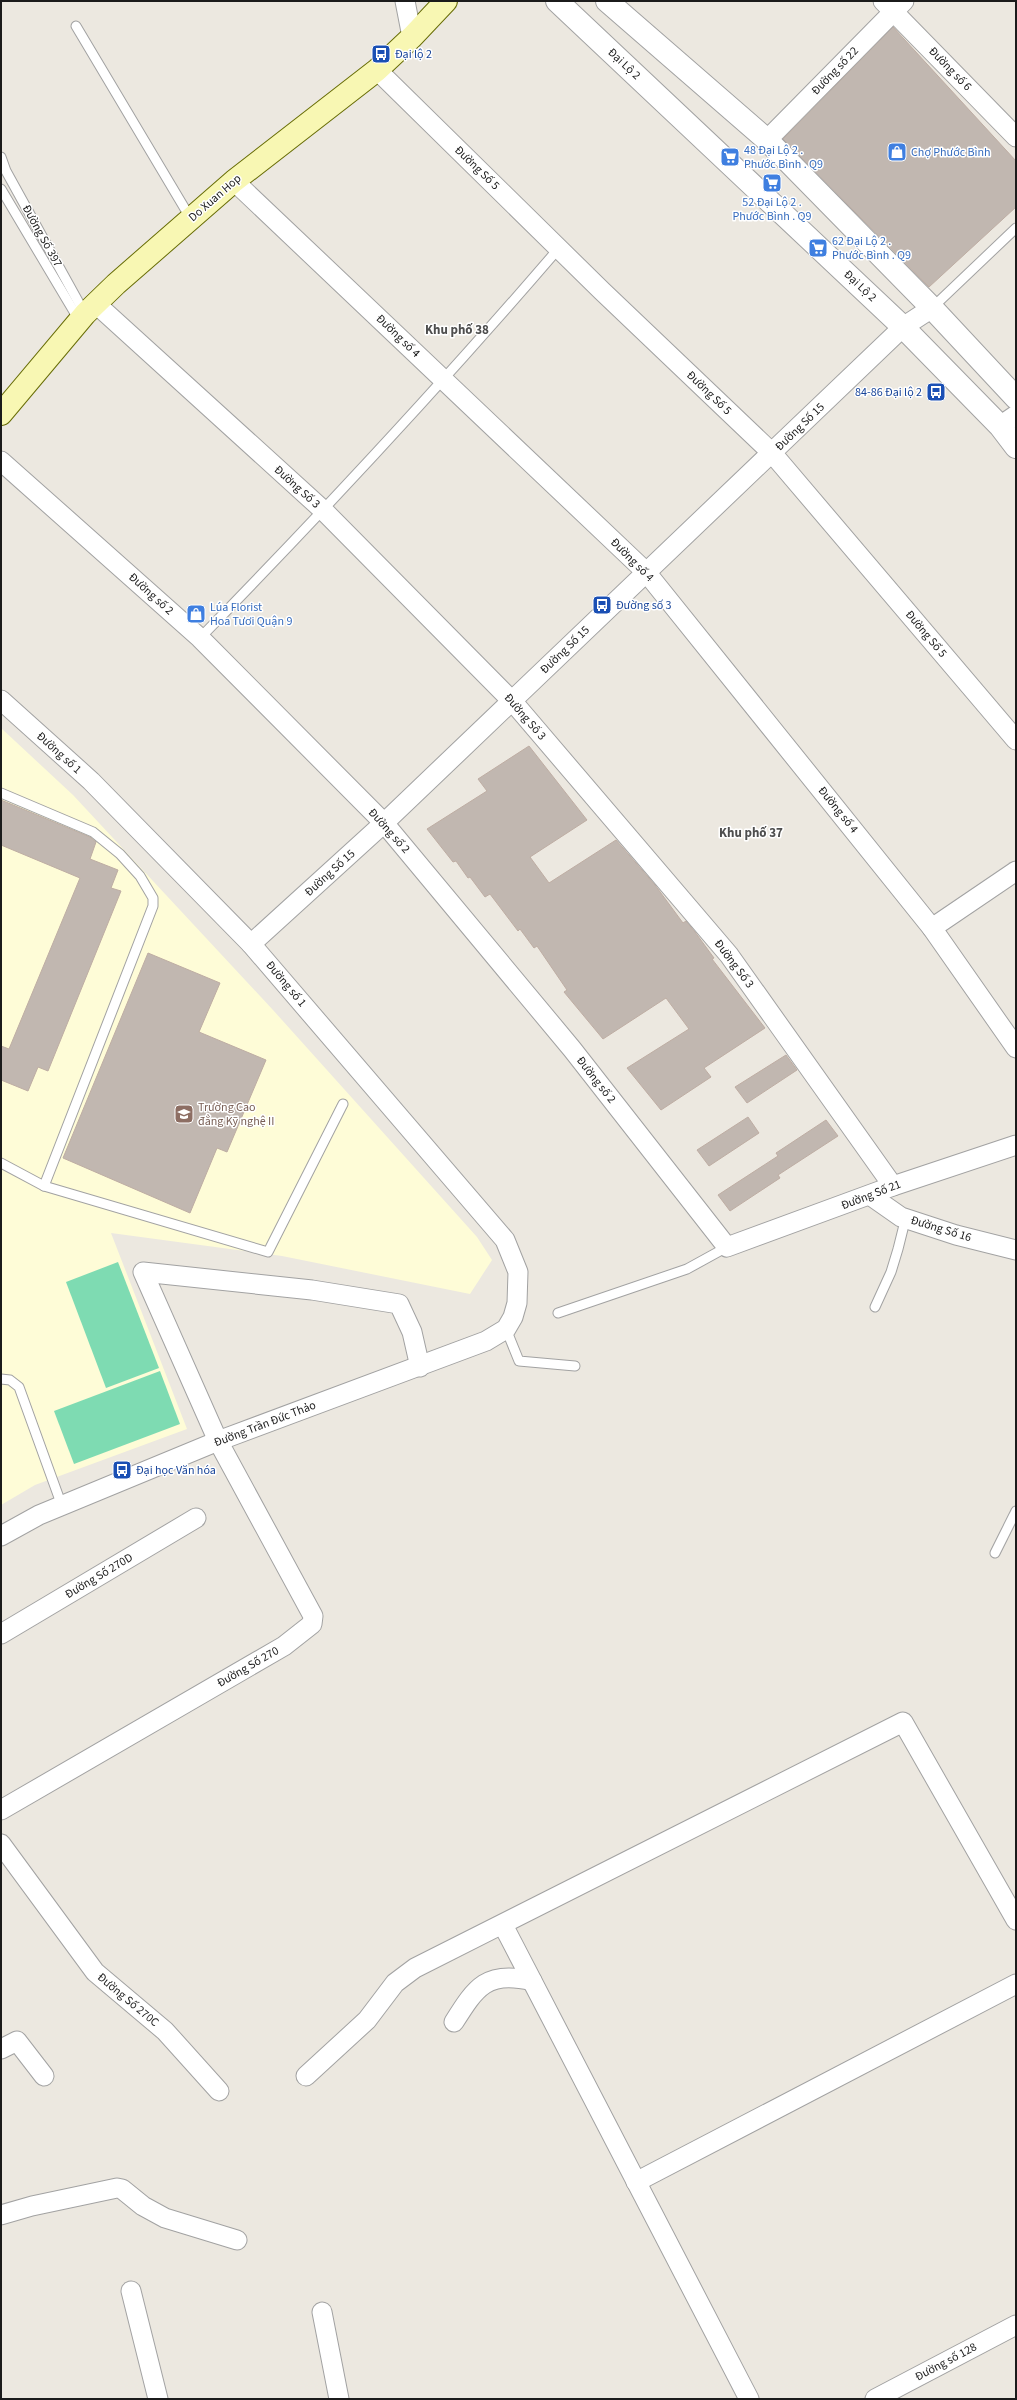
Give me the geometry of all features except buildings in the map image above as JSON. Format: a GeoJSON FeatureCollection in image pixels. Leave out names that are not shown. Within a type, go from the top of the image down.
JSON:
{"type":"FeatureCollection","features":[{"type":"Feature","properties":{"kind":"main road","name":"Do Xuan Hop"},"geometry":{"type":"LineString","coordinates":[[1,414],[87,312],[234,181],[377,70],[412,38],[446,1]]}},
{"type":"Feature","properties":{"kind":"street"},"geometry":{"type":"LineString","coordinates":[[405,1],[412,38]]}},
{"type":"Feature","properties":{"kind":"street","name":"Đại Lộ 2"},"geometry":{"type":"LineString","coordinates":[[557,1],[903,327],[1008,420],[1016,447]]}},
{"type":"Feature","properties":{"kind":"street"},"geometry":{"type":"LineString","coordinates":[[607,1],[766,140],[932,308],[1016,398]]}},
{"type":"Feature","properties":{"kind":"street","name":"Đường số 22"},"geometry":{"type":"LineString","coordinates":[[766,140],[894,4]]}},
{"type":"Feature","properties":{"kind":"street","name":"Đường số 6"},"geometry":{"type":"LineString","coordinates":[[894,4],[1016,137]]}},
{"type":"Feature","properties":{"kind":"street","name":"Đường Số 5"},"geometry":{"type":"LineString","coordinates":[[377,70],[772,453],[1016,740]]}},
{"type":"Feature","properties":{"kind":"street","name":"Đường số 4"},"geometry":{"type":"LineString","coordinates":[[234,181],[646,572],[932,928],[1016,1048]]}},
{"type":"Feature","properties":{"kind":"street","name":"Đường Số 15"},"geometry":{"type":"LineString","coordinates":[[252,944],[384,824],[903,327],[932,308]]}},
{"type":"Feature","properties":{"kind":"street","name":"Đường Số 3"},"geometry":{"type":"LineString","coordinates":[[87,312],[324,511],[512,702],[729,955],[893,1186]]}},
{"type":"Feature","properties":{"kind":"street","name":"Đường số 2"},"geometry":{"type":"LineString","coordinates":[[1,461],[200,638],[384,824],[572,1049],[727,1247]]}},
{"type":"Feature","properties":{"kind":"street","name":"Đường số 1"},"geometry":{"type":"LineString","coordinates":[[1,700],[91,781],[252,944],[505,1240],[518,1272],[517,1303],[513,1317],[506,1329]]}},
{"type":"Feature","properties":{"kind":"street"},"geometry":{"type":"LineString","coordinates":[[932,928],[1016,871]]}},
{"type":"Feature","properties":{"kind":"street","name":"Đường Số 21"},"geometry":{"type":"LineString","coordinates":[[727,1247],[871,1196],[893,1186],[1016,1145]]}},
{"type":"Feature","properties":{"kind":"street","name":"Đường Số 16"},"geometry":{"type":"LineString","coordinates":[[871,1196],[901,1217],[956,1235],[1016,1250]]}},
{"type":"Feature","properties":{"kind":"street","name":"Đường Số 270"},"geometry":{"type":"LineString","coordinates":[[1,1810],[284,1646],[312,1624],[313,1616],[218,1441],[143,1272],[312,1290],[399,1304],[412,1332],[420,1367]]}},
{"type":"Feature","properties":{"kind":"street","name":"Đường Trần Đức Thảo"},"geometry":{"type":"LineString","coordinates":[[1,1536],[39,1515],[218,1441],[420,1367],[486,1341],[506,1329]]}},
{"type":"Feature","properties":{"kind":"street","name":"Đường Số 270D"},"geometry":{"type":"LineString","coordinates":[[1,1634],[196,1518]]}},
{"type":"Feature","properties":{"kind":"street"},"geometry":{"type":"LineString","coordinates":[[306,2076],[367,2020],[395,1983],[415,1968],[503,1925],[903,1722],[1016,1920]]}},
{"type":"Feature","properties":{"kind":"street","name":"Đường Số 270C"},"geometry":{"type":"LineString","coordinates":[[1,1844],[95,1972],[165,2031],[219,2091]]}},
{"type":"Feature","properties":{"kind":"street"},"geometry":{"type":"LineString","coordinates":[[503,1925],[749,2399]]}},
{"type":"Feature","properties":{"kind":"street"},"geometry":{"type":"LineString","coordinates":[[454,2022],[476,1989],[489,1980],[513,1976],[532,1981]]}},
{"type":"Feature","properties":{"kind":"street"},"geometry":{"type":"LineString","coordinates":[[636,2182],[1016,1984]]}},
{"type":"Feature","properties":{"kind":"street"},"geometry":{"type":"LineString","coordinates":[[1,2049],[17,2041],[44,2076]]}},
{"type":"Feature","properties":{"kind":"street"},"geometry":{"type":"LineString","coordinates":[[1,2215],[32,2206],[117,2188],[122,2189],[143,2206],[165,2218],[237,2240]]}},
{"type":"Feature","properties":{"kind":"street"},"geometry":{"type":"LineString","coordinates":[[131,2291],[158,2399]]}},
{"type":"Feature","properties":{"kind":"street"},"geometry":{"type":"LineString","coordinates":[[322,2312],[339,2399]]}},
{"type":"Feature","properties":{"kind":"street","name":"Đường số 128"},"geometry":{"type":"LineString","coordinates":[[876,2399],[1016,2325]]}},
{"type":"Feature","properties":{"kind":"lane"},"geometry":{"type":"LineString","coordinates":[[76,26],[191,219]]}},
{"type":"Feature","properties":{"kind":"lane","name":"Đường Số 397"},"geometry":{"type":"LineString","coordinates":[[1,158],[6,171],[87,312]]}},
{"type":"Feature","properties":{"kind":"lane","name":"Đường Số 397"},"geometry":{"type":"LineString","coordinates":[[1,189],[87,312]]}},
{"type":"Feature","properties":{"kind":"lane"},"geometry":{"type":"LineString","coordinates":[[932,308],[1016,228]]}},
{"type":"Feature","properties":{"kind":"lane"},"geometry":{"type":"LineString","coordinates":[[200,638],[324,511],[444,380],[559,248]]}},
{"type":"Feature","properties":{"kind":"lane"},"geometry":{"type":"LineString","coordinates":[[1,793],[93,832],[125,860],[140,876],[153,898],[153,906],[44,1186]]}},
{"type":"Feature","properties":{"kind":"lane"},"geometry":{"type":"LineString","coordinates":[[1,1163],[44,1186],[268,1252],[343,1104]]}},
{"type":"Feature","properties":{"kind":"lane"},"geometry":{"type":"LineString","coordinates":[[875,1307],[891,1272],[898,1249],[904,1225],[901,1217]]}},
{"type":"Feature","properties":{"kind":"lane"},"geometry":{"type":"LineString","coordinates":[[558,1313],[687,1270],[727,1247]]}},
{"type":"Feature","properties":{"kind":"lane"},"geometry":{"type":"LineString","coordinates":[[506,1329],[519,1361],[575,1366]]}},
{"type":"Feature","properties":{"kind":"lane"},"geometry":{"type":"LineString","coordinates":[[1,1379],[10,1380],[19,1387],[62,1506]]}},
{"type":"Feature","properties":{"kind":"lane"},"geometry":{"type":"LineString","coordinates":[[995,1553],[1016,1511]]}},
{"type":"Feature","properties":{"kind":"shaded area","name":"Trường Cao đẳng Kỹ nghệ II"},"geometry":{"type":"Polygon","coordinates":[[[1,728],[73,795],[273,1010],[477,1237],[492,1260],[470,1294],[282,1256],[111,1233],[187,1429],[35,1485],[1,1505],[1,728]]]}},
{"type":"Feature","properties":{"kind":"green space"},"geometry":{"type":"Polygon","coordinates":[[[118,1262],[159,1368],[106,1388],[66,1282],[118,1262]]]}},
{"type":"Feature","properties":{"kind":"green space"},"geometry":{"type":"Polygon","coordinates":[[[160,1371],[180,1424],[74,1464],[54,1411],[160,1371]]]}},
{"type":"Feature","properties":{"kind":"place","name":"Đại lộ 2"},"geometry":{"type":"Point","coordinates":[381,54]}},
{"type":"Feature","properties":{"kind":"place","name":"Chợ Phước Bình"},"geometry":{"type":"Point","coordinates":[897,152]}},
{"type":"Feature","properties":{"kind":"place","name":"48 Đại Lộ 2 . Phước Bình . Q9"},"geometry":{"type":"Point","coordinates":[730,157]}},
{"type":"Feature","properties":{"kind":"place","name":"52 Đại Lộ 2 . Phước Bình . Q9"},"geometry":{"type":"Point","coordinates":[772,183]}},
{"type":"Feature","properties":{"kind":"place","name":"62 Đại Lộ 2 . Phước Bình . Q9"},"geometry":{"type":"Point","coordinates":[818,248]}},
{"type":"Feature","properties":{"kind":"place","name":"84-86 Đại lộ 2"},"geometry":{"type":"Point","coordinates":[936,392]}},
{"type":"Feature","properties":{"kind":"place","name":"Đường số 3"},"geometry":{"type":"Point","coordinates":[602,605]}},
{"type":"Feature","properties":{"kind":"place","name":"Lúa Florist Hoa Tươi Quận 9"},"geometry":{"type":"Point","coordinates":[196,614]}},
{"type":"Feature","properties":{"kind":"place","name":"Trường Cao đẳng Kỹ nghệ II"},"geometry":{"type":"Point","coordinates":[184,1114]}},
{"type":"Feature","properties":{"kind":"place","name":"Đại học Văn hóa"},"geometry":{"type":"Point","coordinates":[122,1470]}},
{"type":"Feature","properties":{"kind":"district","name":"Khu phố 38"},"geometry":{"type":"Point","coordinates":[457,330]}},
{"type":"Feature","properties":{"kind":"district","name":"Khu phố 37"},"geometry":{"type":"Point","coordinates":[751,833]}}]}
